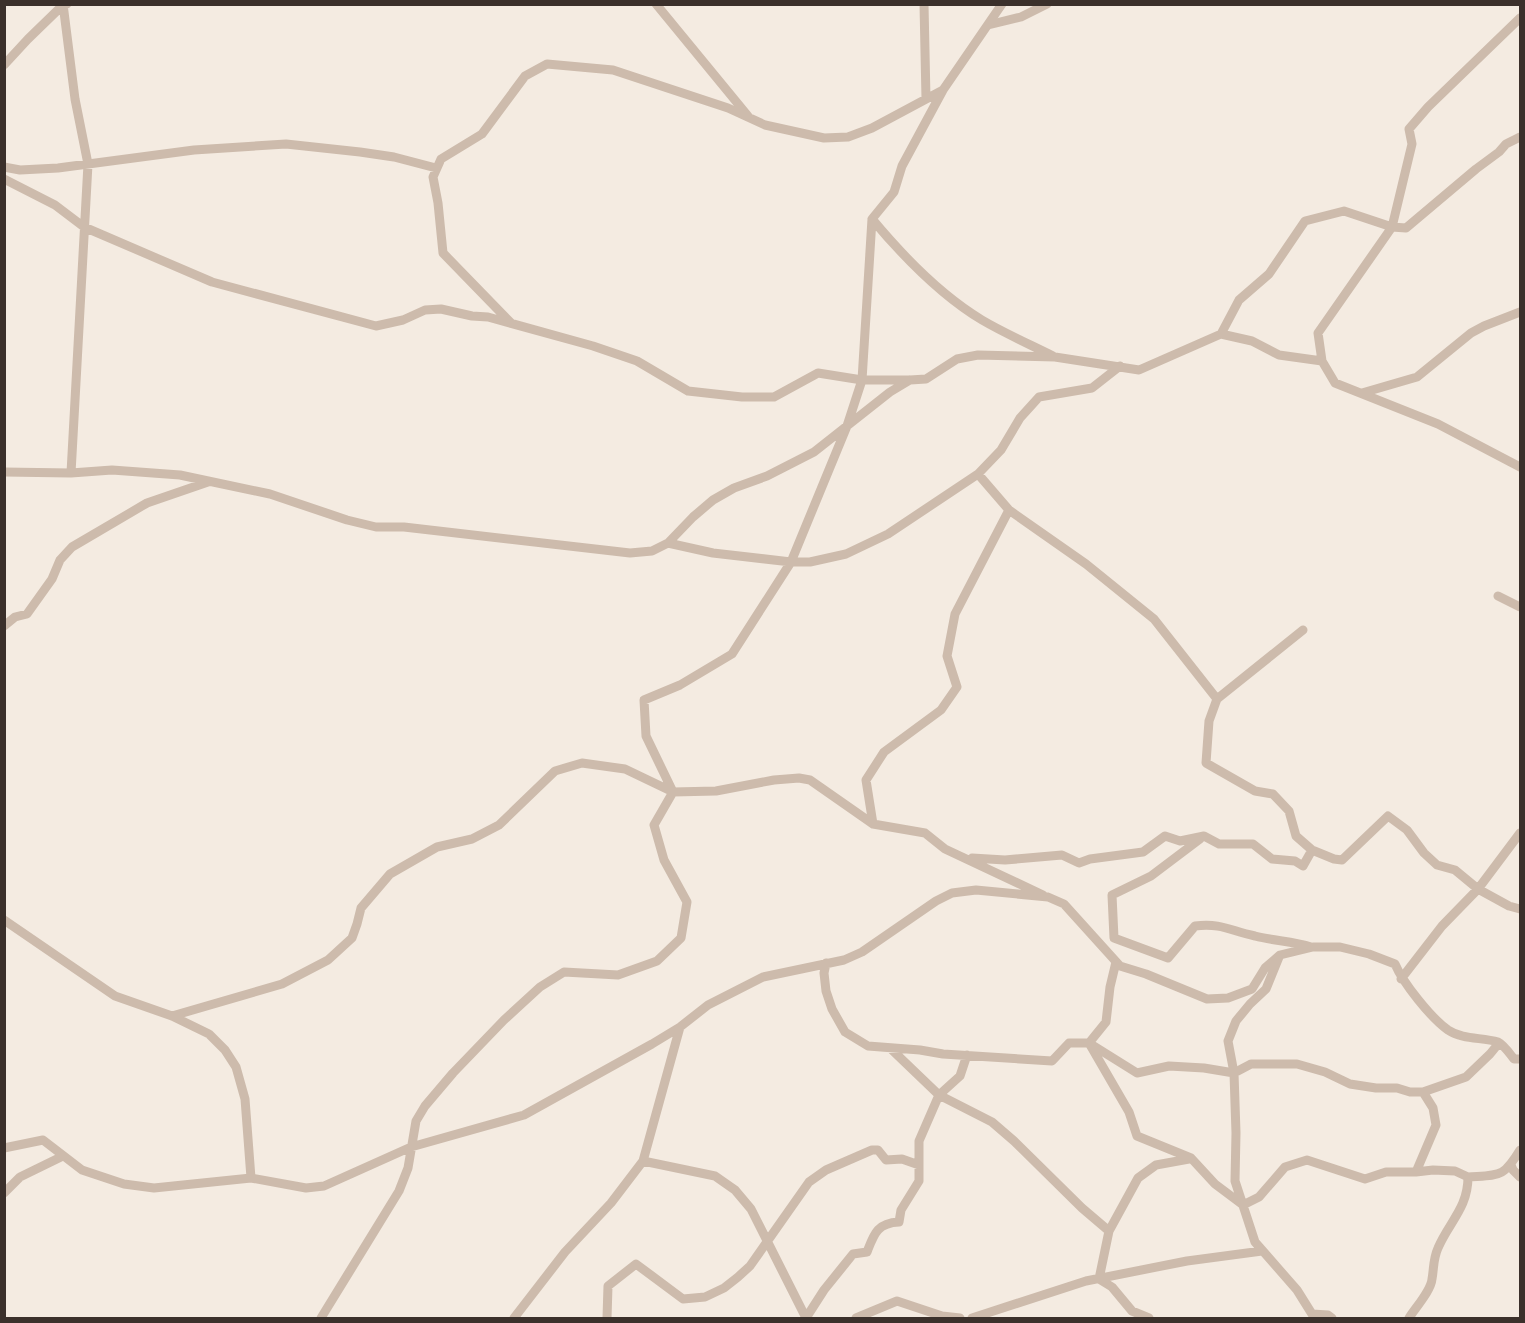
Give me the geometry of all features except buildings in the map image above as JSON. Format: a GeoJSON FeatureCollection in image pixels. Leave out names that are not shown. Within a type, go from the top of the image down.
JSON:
{"type":"FeatureCollection","features":[{"type":"Feature","properties":{"kind":"street"},"geometry":{"type":"LineString","coordinates":[[656,4],[750,118]]}},
{"type":"Feature","properties":{"kind":"street"},"geometry":{"type":"LineString","coordinates":[[924,4],[926,99]]}},
{"type":"Feature","properties":{"kind":"street"},"geometry":{"type":"LineString","coordinates":[[673,792],[646,736],[644,700],[680,685],[732,654],[791,562],[847,426],[862,380],[872,219],[894,192],[902,166],[943,90],[1002,4]]}},
{"type":"Feature","properties":{"kind":"street"},"geometry":{"type":"LineString","coordinates":[[988,25],[1021,17],[1047,4]]}},
{"type":"Feature","properties":{"kind":"street"},"geometry":{"type":"LineString","coordinates":[[4,65],[27,39],[65,5]]}},
{"type":"Feature","properties":{"kind":"street"},"geometry":{"type":"LineString","coordinates":[[65,5],[75,99],[88,164],[71,473]]}},
{"type":"Feature","properties":{"kind":"street"},"geometry":{"type":"LineString","coordinates":[[1521,18],[1428,107],[1409,129],[1412,144],[1392,226],[1318,333],[1322,361],[1335,383],[1438,424],[1521,467]]}},
{"type":"Feature","properties":{"kind":"street"},"geometry":{"type":"LineString","coordinates":[[513,325],[443,253],[433,177],[441,159],[482,134],[525,76],[547,63],[614,70],[728,108],[765,125],[824,138],[848,137],[872,128],[943,90]]}},
{"type":"Feature","properties":{"kind":"street"},"geometry":{"type":"LineString","coordinates":[[1221,334],[1239,300],[1269,274],[1305,221],[1344,211],[1406,228],[1506,144],[1521,137]]}},
{"type":"Feature","properties":{"kind":"street"},"geometry":{"type":"LineString","coordinates":[[4,167],[20,170],[88,164],[194,150],[286,144],[360,152],[436,168]]}},
{"type":"Feature","properties":{"kind":"street"},"geometry":{"type":"LineString","coordinates":[[4,179],[55,205],[84,227],[212,282],[376,326],[403,320],[425,310],[441,309],[488,317],[637,360],[688,391],[742,397],[774,397],[818,373],[862,380],[926,379],[957,359],[978,355],[1055,357],[1138,370],[1221,334],[1252,341],[1279,355],[1322,361]]}},
{"type":"Feature","properties":{"kind":"street"},"geometry":{"type":"LineString","coordinates":[[872,219],[891,242],[946,293],[981,319],[1055,357]]}},
{"type":"Feature","properties":{"kind":"street"},"geometry":{"type":"LineString","coordinates":[[1362,393],[1417,377],[1471,333],[1521,312]]}},
{"type":"Feature","properties":{"kind":"street"},"geometry":{"type":"LineString","coordinates":[[668,543],[713,553],[791,562],[810,562],[846,554],[888,534],[978,474],[1000,450],[1020,418],[1039,397],[1092,388],[1120,366]]}},
{"type":"Feature","properties":{"kind":"street"},"geometry":{"type":"LineString","coordinates":[[4,472],[71,473],[112,470],[180,475],[270,494],[347,520],[376,527],[404,526],[630,553],[652,551],[668,543],[713,500],[734,488],[767,476],[814,452],[890,392],[910,380]]}},
{"type":"Feature","properties":{"kind":"street"},"geometry":{"type":"LineString","coordinates":[[978,474],[1009,510],[1086,564],[1154,620],[1217,699]]}},
{"type":"Feature","properties":{"kind":"street"},"geometry":{"type":"LineString","coordinates":[[4,626],[15,617],[27,614],[52,579],[60,560],[72,547],[147,502],[211,481]]}},
{"type":"Feature","properties":{"kind":"street"},"geometry":{"type":"LineString","coordinates":[[873,824],[866,780],[884,752],[941,710],[957,687],[947,656],[955,614],[1009,510]]}},
{"type":"Feature","properties":{"kind":"street"},"geometry":{"type":"LineString","coordinates":[[1498,596],[1519,605]]}},
{"type":"Feature","properties":{"kind":"street"},"geometry":{"type":"LineString","coordinates":[[1303,630],[1217,699],[1209,721],[1206,763],[1255,791],[1273,794],[1288,811],[1296,836],[1312,850],[1334,860],[1342,860],[1388,816],[1407,830],[1424,853],[1437,865],[1455,870],[1478,889],[1509,906],[1521,909]]}},
{"type":"Feature","properties":{"kind":"street"},"geometry":{"type":"LineString","coordinates":[[172,1016],[282,984],[328,960],[352,938],[361,908],[390,874],[437,847],[472,838],[499,825],[555,771],[582,764],[625,769],[673,792],[716,791],[774,780],[799,778],[810,780],[873,824],[925,833],[945,849],[1064,904],[1120,966],[1207,999],[1228,998],[1252,989],[1265,968],[1280,955],[1313,947],[1340,947],[1369,954],[1395,964],[1401,979],[1448,1030],[1472,1039],[1499,1043],[1515,1059],[1521,1059]]}},
{"type":"Feature","properties":{"kind":"street"},"geometry":{"type":"LineString","coordinates":[[321,1318],[399,1191],[408,1168],[416,1121],[425,1106],[504,1020],[540,987],[564,972],[618,975],[657,961],[681,938],[687,902],[664,860],[654,825],[673,792]]}},
{"type":"Feature","properties":{"kind":"street"},"geometry":{"type":"LineString","coordinates":[[1401,979],[1442,926],[1478,889],[1521,833]]}},
{"type":"Feature","properties":{"kind":"street"},"geometry":{"type":"LineString","coordinates":[[967,858],[1005,860],[1062,855],[1079,863],[1090,859],[1143,852],[1165,836],[1180,842],[1204,836],[1220,844],[1253,844],[1272,859],[1294,861],[1303,866],[1312,850]]}},
{"type":"Feature","properties":{"kind":"street"},"geometry":{"type":"LineString","coordinates":[[1204,836],[1151,876],[1112,895],[1114,938],[1168,958],[1195,926],[1207,924],[1224,926],[1253,936],[1313,947]]}},
{"type":"Feature","properties":{"kind":"street"},"geometry":{"type":"LineString","coordinates":[[4,1148],[43,1140],[82,1170],[124,1184],[154,1188],[251,1178],[306,1188],[324,1186],[411,1147],[524,1114],[680,1027],[708,1005],[763,977],[844,960],[862,952],[936,901],[952,894],[976,890],[1048,897]]}},
{"type":"Feature","properties":{"kind":"street"},"geometry":{"type":"LineString","coordinates":[[4,920],[116,996],[172,1016],[209,1034],[225,1050],[236,1067],[245,1099],[251,1178]]}},
{"type":"Feature","properties":{"kind":"street"},"geometry":{"type":"LineString","coordinates":[[1280,955],[1266,989],[1250,1004],[1230,1031],[1228,1041],[1234,1073],[1235,1182],[1255,1242],[1296,1290],[1311,1316],[1328,1315],[1332,1318]]}},
{"type":"Feature","properties":{"kind":"street"},"geometry":{"type":"LineString","coordinates":[[1089,1042],[1106,1022],[1110,987],[1116,962]]}},
{"type":"Feature","properties":{"kind":"street"},"geometry":{"type":"LineString","coordinates":[[826,963],[824,973],[826,991],[832,1009],[845,1032],[868,1046],[943,1054],[1052,1061],[1069,1043],[1089,1042],[1137,1073],[1170,1066],[1234,1073],[1251,1064],[1297,1064],[1325,1072],[1350,1084],[1423,1092],[1466,1077],[1499,1043]]}},
{"type":"Feature","properties":{"kind":"street"},"geometry":{"type":"LineString","coordinates":[[514,1318],[565,1252],[611,1203],[643,1161],[680,1027]]}},
{"type":"Feature","properties":{"kind":"street"},"geometry":{"type":"LineString","coordinates":[[1089,1042],[1129,1112],[1137,1136],[1191,1158],[1215,1184],[1244,1205]]}},
{"type":"Feature","properties":{"kind":"street"},"geometry":{"type":"LineString","coordinates":[[890,1047],[939,1095],[992,1122],[1109,1231]]}},
{"type":"Feature","properties":{"kind":"street"},"geometry":{"type":"LineString","coordinates":[[643,1161],[715,1176],[735,1190],[751,1209],[806,1318],[824,1290],[853,1254],[867,1252],[875,1232],[888,1223],[899,1222],[901,1210],[919,1181],[919,1142],[939,1095],[960,1076],[967,1055]]}},
{"type":"Feature","properties":{"kind":"street"},"geometry":{"type":"LineString","coordinates":[[1416,1172],[1436,1125],[1432,1108],[1423,1092]]}},
{"type":"Feature","properties":{"kind":"street"},"geometry":{"type":"LineString","coordinates":[[607,1318],[608,1286],[636,1264],[683,1299],[705,1298],[724,1288],[750,1266],[809,1182],[826,1170],[878,1150],[886,1160],[902,1159],[919,1165]]}},
{"type":"Feature","properties":{"kind":"street"},"geometry":{"type":"LineString","coordinates":[[1244,1205],[1259,1197],[1285,1167],[1307,1160],[1365,1179],[1386,1172],[1455,1171],[1468,1177],[1502,1173],[1511,1165],[1521,1150]]}},
{"type":"Feature","properties":{"kind":"street"},"geometry":{"type":"LineString","coordinates":[[4,1193],[21,1177],[63,1156]]}},
{"type":"Feature","properties":{"kind":"street"},"geometry":{"type":"LineString","coordinates":[[1099,1279],[1109,1231],[1138,1178],[1156,1165],[1191,1158]]}},
{"type":"Feature","properties":{"kind":"street"},"geometry":{"type":"LineString","coordinates":[[1511,1165],[1521,1177]]}},
{"type":"Feature","properties":{"kind":"street"},"geometry":{"type":"LineString","coordinates":[[1408,1318],[1429,1289],[1433,1258],[1440,1241],[1461,1208],[1468,1189],[1468,1177]]}},
{"type":"Feature","properties":{"kind":"street"},"geometry":{"type":"LineString","coordinates":[[972,1318],[1059,1289],[1099,1279],[1186,1261],[1262,1251]]}},
{"type":"Feature","properties":{"kind":"street"},"geometry":{"type":"LineString","coordinates":[[1099,1279],[1112,1287],[1132,1311],[1149,1318]]}},
{"type":"Feature","properties":{"kind":"street"},"geometry":{"type":"LineString","coordinates":[[856,1318],[897,1301],[944,1317],[960,1318]]}}]}
